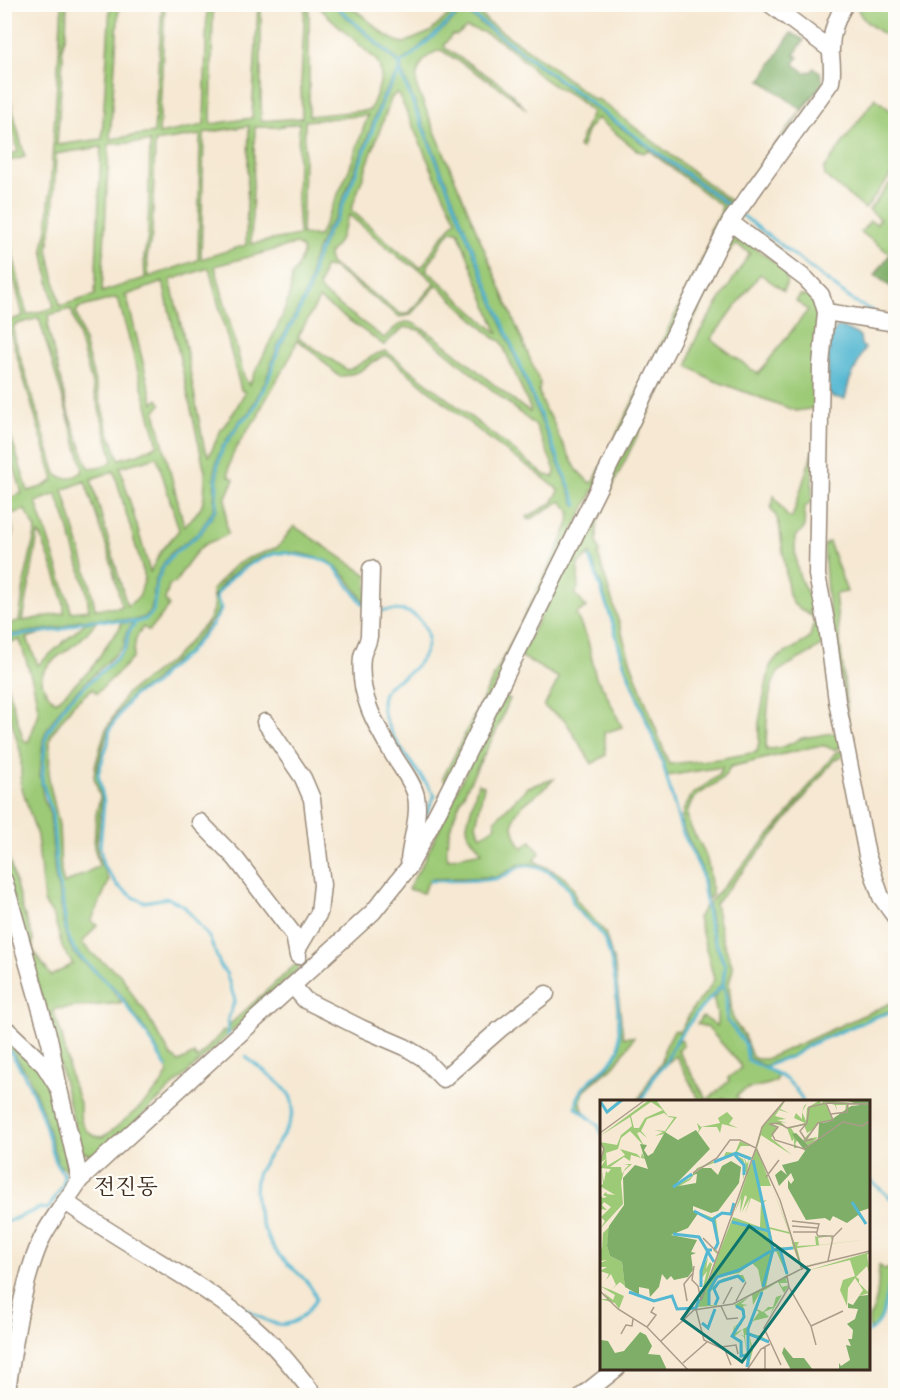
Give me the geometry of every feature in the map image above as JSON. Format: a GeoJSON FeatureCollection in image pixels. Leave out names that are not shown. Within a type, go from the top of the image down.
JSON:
{"type":"FeatureCollection","features":[{"type":"Feature","properties":{"kind":"street"},"geometry":{"type":"LineString","coordinates":[[770,4],[831,50]]}},
{"type":"Feature","properties":{"kind":"street"},"geometry":{"type":"LineString","coordinates":[[6,1395],[29,1275],[49,1225],[80,1180],[373,912],[409,867],[730,222],[831,82],[834,25],[845,4]]}},
{"type":"Feature","properties":{"kind":"street"},"geometry":{"type":"LineString","coordinates":[[730,222],[806,279],[821,296],[826,312],[821,365],[817,575],[841,722],[867,855],[881,897],[896,918]]}},
{"type":"Feature","properties":{"kind":"street"},"geometry":{"type":"LineString","coordinates":[[826,312],[896,323]]}},
{"type":"Feature","properties":{"kind":"street"},"geometry":{"type":"LineString","coordinates":[[371,569],[368,646],[362,653],[363,688],[368,707],[377,726],[410,782],[416,797],[409,867]]}},
{"type":"Feature","properties":{"kind":"street"},"geometry":{"type":"LineString","coordinates":[[265,722],[303,778],[312,799],[322,885],[319,913],[297,950]]}},
{"type":"Feature","properties":{"kind":"street"},"geometry":{"type":"LineString","coordinates":[[200,822],[236,859],[294,935],[306,974]]}},
{"type":"Feature","properties":{"kind":"street"},"geometry":{"type":"LineString","coordinates":[[4,880],[50,1042],[80,1180]]}},
{"type":"Feature","properties":{"kind":"street"},"geometry":{"type":"LineString","coordinates":[[292,986],[305,1000],[405,1047],[423,1058],[443,1079],[500,1029],[546,994]]}},
{"type":"Feature","properties":{"kind":"street"},"geometry":{"type":"LineString","coordinates":[[4,1027],[44,1065],[59,1089]]}},
{"type":"Feature","properties":{"kind":"street"},"geometry":{"type":"LineString","coordinates":[[66,1202],[96,1224],[236,1312],[275,1347],[315,1395]]}},
{"type":"Feature","properties":{"kind":"street"},"geometry":{"type":"LineString","coordinates":[[583,1395],[614,1370]]}},
{"type":"Feature","properties":{"kind":"green space"},"geometry":{"type":"Polygon","coordinates":[[[857,4],[895,5],[895,23],[886,36],[863,19],[857,4]]]}},
{"type":"Feature","properties":{"kind":"green space"},"geometry":{"type":"Polygon","coordinates":[[[62,5],[67,5],[66,34],[62,48],[57,145],[102,139],[110,5],[119,5],[110,139],[154,133],[162,5],[165,5],[159,134],[204,125],[207,5],[213,5],[211,124],[252,118],[258,5],[261,5],[261,121],[302,118],[301,85],[305,5],[309,5],[309,116],[370,110],[381,77],[379,65],[375,59],[316,5],[333,5],[399,65],[399,70],[381,98],[335,218],[326,229],[311,265],[310,279],[303,300],[277,347],[266,380],[249,412],[240,420],[221,448],[215,467],[214,508],[199,532],[171,553],[163,564],[155,581],[151,611],[145,617],[135,620],[80,620],[59,628],[5,635],[5,624],[19,621],[36,529],[25,510],[10,514],[13,531],[5,597],[5,562],[9,535],[5,516],[5,486],[8,499],[22,493],[5,435],[5,418],[28,491],[54,480],[9,329],[5,328],[5,322],[23,316],[5,242],[5,221],[27,315],[54,308],[43,249],[48,223],[62,5]],[[368,115],[305,121],[302,235],[319,236],[349,170],[368,115]],[[299,123],[277,127],[255,127],[251,244],[299,235],[297,199],[299,123]],[[249,126],[204,133],[201,259],[246,245],[249,126]],[[200,135],[155,142],[152,235],[147,257],[149,277],[198,260],[200,135]],[[150,142],[109,144],[102,292],[145,278],[144,256],[148,237],[150,142]],[[101,147],[56,154],[53,218],[48,249],[60,306],[95,295],[101,147]],[[296,244],[215,266],[244,377],[249,385],[282,317],[290,294],[292,275],[303,253],[302,248],[296,244]],[[209,268],[170,280],[183,333],[204,447],[209,456],[221,430],[245,392],[241,390],[209,268]],[[163,282],[124,296],[127,298],[153,403],[158,399],[161,404],[155,412],[184,526],[197,513],[203,502],[205,472],[163,282]],[[116,298],[79,308],[76,312],[108,430],[119,459],[158,445],[116,298]],[[71,309],[49,315],[48,328],[68,411],[90,468],[109,463],[113,459],[71,309]],[[39,318],[14,325],[14,336],[56,474],[66,478],[72,477],[82,472],[83,467],[39,318]],[[157,457],[120,467],[150,572],[161,551],[179,530],[157,457]],[[114,471],[91,479],[127,606],[139,597],[145,578],[114,471]],[[85,481],[63,490],[91,587],[95,609],[122,607],[109,554],[85,481]],[[56,494],[36,502],[71,612],[89,610],[87,593],[56,494]],[[38,534],[23,621],[64,613],[56,575],[41,536],[38,534]]]}},
{"type":"Feature","properties":{"kind":"green space"},"geometry":{"type":"Polygon","coordinates":[[[336,5],[354,10],[386,35],[404,43],[430,32],[459,5],[466,5],[400,62],[336,5]]]}},
{"type":"Feature","properties":{"kind":"green space"},"geometry":{"type":"Polygon","coordinates":[[[471,5],[480,5],[478,11],[487,21],[594,100],[598,99],[732,202],[823,82],[734,209],[447,783],[443,778],[559,547],[569,523],[570,511],[561,501],[529,520],[527,517],[552,503],[559,491],[471,425],[390,358],[384,355],[358,372],[340,377],[315,353],[297,340],[258,418],[253,422],[230,462],[229,476],[234,479],[226,497],[228,534],[198,550],[176,583],[169,585],[165,600],[169,606],[149,631],[143,627],[136,638],[133,658],[97,693],[92,689],[73,705],[53,732],[50,739],[49,781],[59,825],[61,872],[64,884],[99,866],[94,847],[96,815],[100,797],[94,777],[105,731],[126,694],[174,658],[208,621],[214,607],[212,590],[234,566],[278,547],[294,526],[367,575],[367,605],[341,572],[325,560],[284,553],[257,558],[245,565],[223,584],[214,596],[220,608],[185,655],[169,665],[149,686],[135,692],[116,715],[108,730],[97,770],[102,798],[97,843],[98,856],[109,881],[91,922],[97,925],[82,943],[96,957],[121,975],[171,1056],[179,1062],[194,1054],[197,1059],[224,1030],[227,1033],[227,1027],[297,963],[299,968],[101,1154],[88,1154],[81,1151],[53,1039],[5,869],[5,844],[22,908],[33,938],[33,950],[51,976],[73,964],[63,949],[54,917],[44,902],[37,836],[21,785],[21,754],[5,698],[4,675],[23,739],[28,743],[39,713],[33,683],[20,640],[5,643],[5,638],[45,632],[27,638],[38,665],[85,623],[97,621],[86,635],[53,661],[42,675],[42,683],[46,692],[56,702],[92,668],[120,628],[121,623],[133,623],[126,633],[124,646],[65,702],[46,731],[40,775],[43,796],[50,815],[55,876],[65,935],[74,954],[109,985],[122,1003],[53,1011],[62,1036],[71,1079],[80,1103],[82,1123],[86,1130],[95,1136],[102,1137],[139,1108],[159,1088],[168,1073],[150,1037],[119,992],[72,946],[57,876],[52,814],[43,782],[46,740],[67,703],[127,648],[129,634],[136,622],[146,619],[153,612],[158,581],[165,566],[173,555],[201,534],[217,509],[218,467],[223,449],[242,421],[251,414],[268,381],[280,348],[305,301],[313,280],[314,266],[329,231],[338,219],[384,99],[400,73],[577,506],[401,65],[464,11],[728,207],[730,206],[467,8],[471,5]],[[466,28],[457,35],[452,35],[444,45],[446,49],[504,86],[527,110],[502,89],[441,50],[425,59],[419,69],[417,88],[540,383],[539,392],[545,410],[552,419],[577,470],[590,483],[594,481],[713,237],[710,230],[721,214],[721,206],[648,150],[644,153],[638,151],[597,118],[588,129],[581,149],[578,147],[592,112],[573,96],[543,78],[496,38],[466,28]],[[396,93],[391,99],[351,210],[420,267],[456,220],[399,95],[396,93]],[[349,215],[339,241],[328,256],[330,263],[401,314],[408,314],[435,283],[422,271],[401,259],[349,215]],[[451,231],[426,269],[498,334],[458,231],[451,231]],[[324,267],[319,288],[384,338],[403,323],[416,324],[530,412],[501,341],[494,338],[437,285],[410,315],[400,317],[333,268],[324,267]],[[319,299],[298,337],[347,370],[386,351],[545,475],[554,477],[555,470],[536,426],[419,330],[404,327],[384,345],[319,299]]]}},
{"type":"Feature","properties":{"kind":"green space"},"geometry":{"type":"Polygon","coordinates":[[[791,33],[804,40],[794,55],[798,57],[794,64],[806,73],[811,72],[814,68],[820,72],[823,82],[802,110],[761,80],[791,33]]]}},
{"type":"Feature","properties":{"kind":"green space"},"geometry":{"type":"Polygon","coordinates":[[[5,81],[25,157],[5,162],[5,156],[18,152],[5,102],[5,81]]]}},
{"type":"Feature","properties":{"kind":"green space"},"geometry":{"type":"Polygon","coordinates":[[[875,98],[895,114],[895,170],[865,209],[825,176],[824,169],[875,98]]]}},
{"type":"Feature","properties":{"kind":"green space"},"geometry":{"type":"Polygon","coordinates":[[[895,177],[895,254],[893,256],[861,232],[870,221],[877,224],[880,219],[869,210],[895,177]]]}},
{"type":"Feature","properties":{"kind":"green space"},"geometry":{"type":"Polygon","coordinates":[[[733,235],[737,235],[784,269],[787,280],[784,291],[760,274],[711,339],[758,374],[808,310],[796,301],[800,295],[810,297],[821,313],[815,408],[796,411],[710,379],[688,366],[693,345],[699,333],[750,253],[736,244],[722,263],[616,479],[597,524],[597,543],[600,552],[598,554],[631,663],[669,764],[757,752],[759,722],[770,666],[775,659],[809,639],[814,623],[813,617],[794,605],[789,595],[779,524],[771,509],[774,496],[787,516],[792,518],[813,450],[812,501],[805,507],[804,529],[795,537],[795,547],[802,584],[819,606],[822,645],[776,675],[768,707],[766,750],[783,747],[802,738],[839,732],[843,746],[834,750],[825,746],[817,746],[730,767],[723,778],[693,800],[689,808],[688,821],[708,864],[712,895],[708,900],[702,870],[681,823],[684,809],[692,795],[719,775],[722,767],[667,776],[663,760],[624,661],[590,554],[578,564],[578,588],[575,594],[586,607],[576,614],[588,641],[596,678],[604,689],[622,727],[604,733],[606,755],[592,764],[565,720],[544,707],[559,678],[520,656],[733,235]]]}},
{"type":"Feature","properties":{"kind":"green space"},"geometry":{"type":"Polygon","coordinates":[[[890,254],[893,256],[895,254],[895,290],[875,275],[890,254]]]}},
{"type":"Feature","properties":{"kind":"green space"},"geometry":{"type":"Polygon","coordinates":[[[829,542],[847,592],[835,594],[849,728],[827,594],[824,546],[829,542]]]}},
{"type":"Feature","properties":{"kind":"green space"},"geometry":{"type":"Polygon","coordinates":[[[504,696],[510,699],[456,811],[447,846],[448,859],[482,852],[468,834],[467,824],[478,783],[484,786],[476,825],[481,836],[496,826],[495,820],[528,787],[554,779],[515,815],[513,824],[515,835],[522,848],[531,841],[540,853],[534,861],[568,881],[574,890],[576,900],[605,932],[615,967],[623,1037],[634,1037],[612,1068],[584,1092],[581,1099],[585,1114],[576,1107],[577,1099],[583,1088],[608,1068],[620,1049],[614,973],[602,934],[574,904],[571,893],[563,882],[551,872],[531,864],[518,865],[498,877],[430,879],[423,893],[408,889],[425,859],[504,696]]]}},
{"type":"Feature","properties":{"kind":"green space"},"geometry":{"type":"Polygon","coordinates":[[[844,750],[842,757],[834,760],[715,904],[722,938],[733,968],[729,983],[732,1015],[744,1035],[752,1057],[766,1059],[895,1001],[895,1009],[810,1043],[791,1056],[765,1066],[749,1059],[746,1043],[728,1020],[728,996],[724,984],[726,966],[714,936],[708,904],[782,821],[835,753],[844,750]]]}},
{"type":"Feature","properties":{"kind":"green space"},"geometry":{"type":"Polygon","coordinates":[[[706,904],[712,937],[724,966],[722,983],[670,1049],[665,1063],[639,1100],[662,1062],[664,1050],[673,1032],[675,1030],[679,1032],[714,979],[698,918],[706,904]]]}},
{"type":"Feature","properties":{"kind":"green space"},"geometry":{"type":"Polygon","coordinates":[[[723,986],[726,996],[726,1021],[745,1044],[747,1060],[778,1074],[776,1081],[741,1092],[736,1096],[739,1100],[724,1098],[707,1100],[741,1068],[707,1027],[697,1024],[704,1017],[717,1026],[717,1013],[713,998],[723,986]]]}},
{"type":"Feature","properties":{"kind":"green space"},"geometry":{"type":"Polygon","coordinates":[[[4,1031],[51,1078],[70,1173],[58,1164],[35,1092],[28,1075],[5,1041],[4,1031]]]}},
{"type":"Feature","properties":{"kind":"green space"},"geometry":{"type":"Polygon","coordinates":[[[679,1039],[682,1040],[683,1046],[678,1051],[707,1100],[699,1100],[676,1056],[667,1063],[679,1039]]]}},
{"type":"Feature","properties":{"kind":"green space"},"geometry":{"type":"Polygon","coordinates":[[[895,1264],[883,1312],[876,1326],[870,1330],[870,1315],[875,1306],[879,1265],[885,1270],[895,1264]]]}},
{"type":"Feature","properties":{"kind":"water"},"geometry":{"type":"Polygon","coordinates":[[[838,327],[860,336],[861,345],[865,348],[849,382],[845,399],[832,397],[829,393],[829,348],[838,327]]]}},
{"type":"Feature","properties":{"kind":"waterway"},"geometry":{"type":"LineString","coordinates":[[334,4],[400,64],[400,71],[577,505]]}},
{"type":"Feature","properties":{"kind":"waterway"},"geometry":{"type":"LineString","coordinates":[[400,64],[469,4]]}},
{"type":"Feature","properties":{"kind":"waterway"},"geometry":{"type":"LineString","coordinates":[[464,9],[728,205]]}},
{"type":"Feature","properties":{"kind":"waterway"},"geometry":{"type":"LineString","coordinates":[[166,1067],[118,993],[76,953],[67,934],[57,876],[52,814],[42,782],[45,740],[66,703],[118,657],[126,647],[128,633],[136,622],[146,619],[153,612],[157,581],[164,565],[172,555],[200,533],[216,508],[217,467],[222,449],[241,421],[251,413],[268,380],[279,347],[304,301],[312,279],[313,266],[328,230],[337,219],[368,143],[383,98],[400,71]]}},
{"type":"Feature","properties":{"kind":"waterway"},"geometry":{"type":"LineString","coordinates":[[742,215],[856,303],[873,311]]}},
{"type":"Feature","properties":{"kind":"waterway"},"geometry":{"type":"LineString","coordinates":[[228,1035],[228,1019],[235,1000],[226,973],[221,967],[209,937],[184,906],[168,898],[144,902],[135,898],[118,886],[103,865],[100,846],[104,802],[98,774],[110,729],[135,694],[154,685],[164,673],[188,653],[212,625],[221,608],[216,598],[217,594],[232,577],[252,563],[276,553],[323,560],[334,566],[363,604]]}},
{"type":"Feature","properties":{"kind":"waterway"},"geometry":{"type":"LineString","coordinates":[[590,557],[623,661],[662,761],[681,829],[701,871],[710,928],[725,966],[723,984],[727,1020],[745,1044],[748,1060],[786,1080],[802,1100]]}},
{"type":"Feature","properties":{"kind":"waterway"},"geometry":{"type":"LineString","coordinates":[[377,611],[390,610],[413,614],[422,623],[428,637],[425,651],[418,664],[385,690],[382,704],[384,715],[395,739],[435,795],[424,818]]}},
{"type":"Feature","properties":{"kind":"waterway"},"geometry":{"type":"LineString","coordinates":[[4,637],[60,630],[80,622],[97,620],[136,622]]}},
{"type":"Feature","properties":{"kind":"waterway"},"geometry":{"type":"LineString","coordinates":[[430,881],[493,879],[523,866],[538,867],[554,875],[563,883],[570,892],[577,909],[602,935],[614,974],[619,1049],[608,1065],[582,1090],[576,1107],[598,1125],[600,1130]]}},
{"type":"Feature","properties":{"kind":"waterway"},"geometry":{"type":"LineString","coordinates":[[642,1100],[655,1075],[666,1063],[678,1038],[723,984]]}},
{"type":"Feature","properties":{"kind":"waterway"},"geometry":{"type":"LineString","coordinates":[[766,1067],[791,1057],[811,1044],[878,1016],[896,1011]]}},
{"type":"Feature","properties":{"kind":"waterway"},"geometry":{"type":"LineString","coordinates":[[4,1044],[31,1089],[43,1119],[53,1155],[64,1175],[63,1185],[48,1209],[41,1208],[4,1223]]}},
{"type":"Feature","properties":{"kind":"waterway"},"geometry":{"type":"LineString","coordinates":[[238,1305],[273,1323],[287,1324],[304,1315],[316,1299],[310,1286],[278,1254],[266,1234],[257,1208],[255,1184],[257,1175],[289,1124],[292,1103],[288,1093],[279,1083],[246,1057]]}},
{"type":"Feature","properties":{"kind":"waterway"},"geometry":{"type":"LineString","coordinates":[[870,1180],[896,1203]]}},
{"type":"Feature","properties":{"kind":"waterway"},"geometry":{"type":"LineString","coordinates":[[870,1331],[880,1320],[891,1279],[896,1272]]}},
{"type":"Feature","properties":{"kind":"district","name":"전진동"},"geometry":{"type":"Point","coordinates":[126,1186]}}]}
